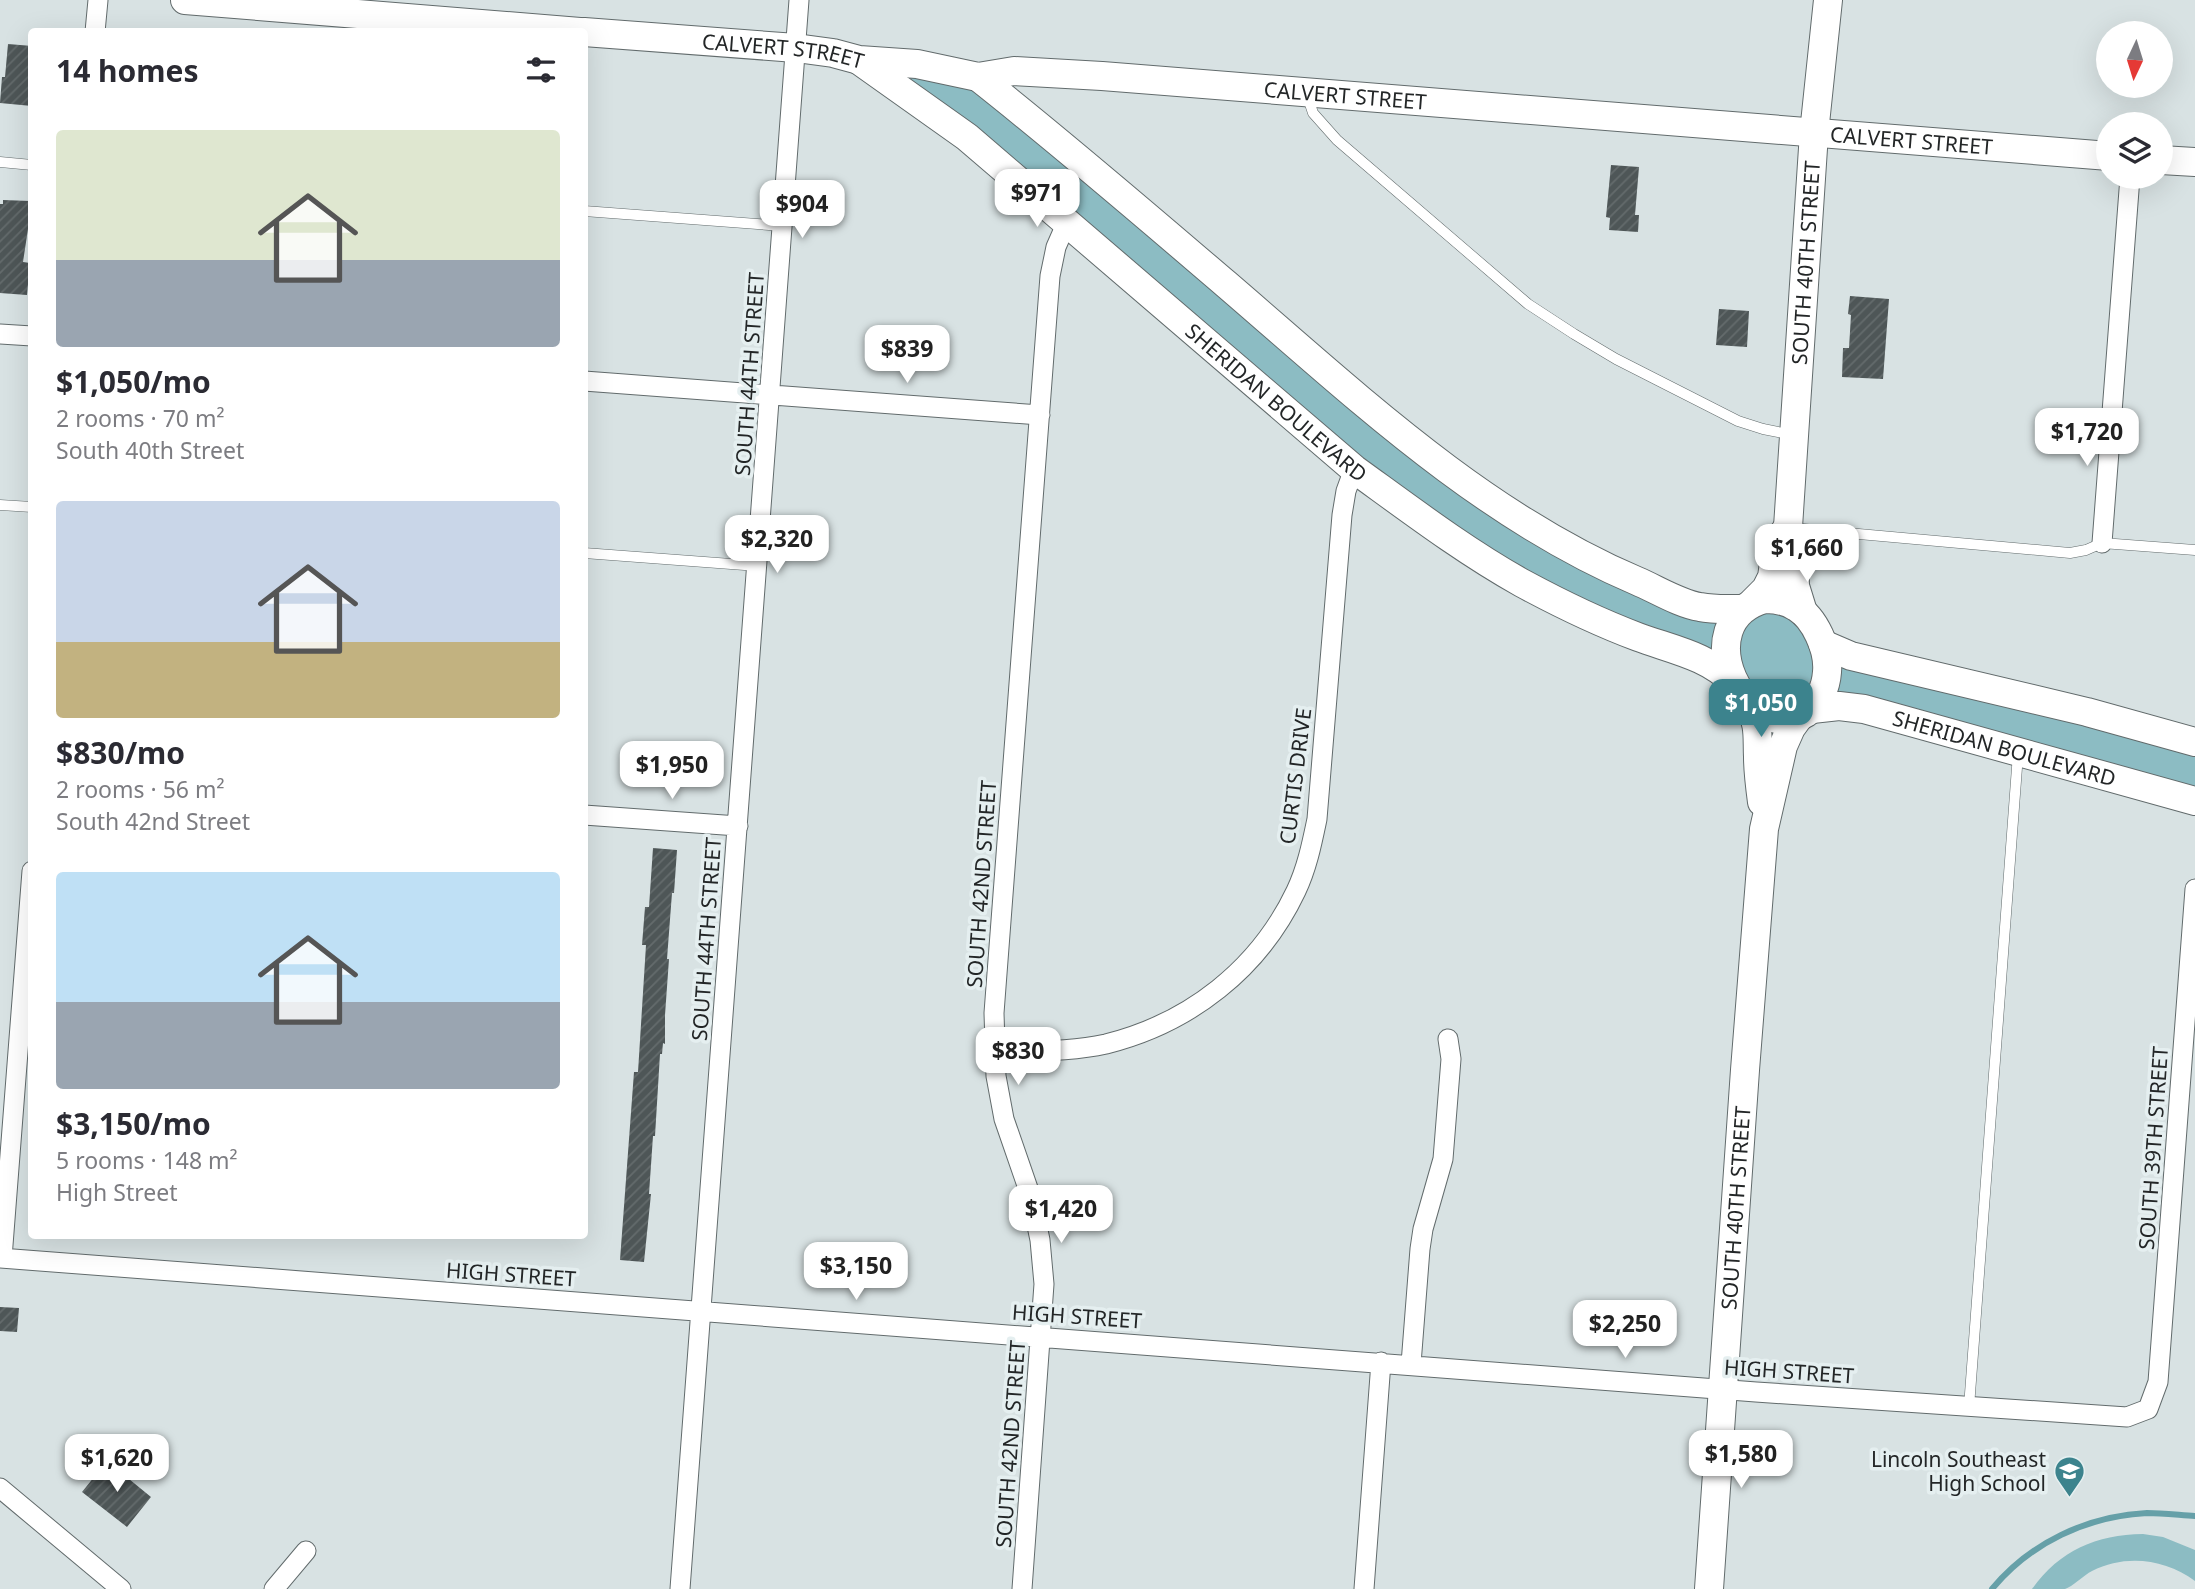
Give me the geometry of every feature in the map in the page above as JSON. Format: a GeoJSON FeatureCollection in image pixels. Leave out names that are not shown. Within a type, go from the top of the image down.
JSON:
{"type":"FeatureCollection","features":[{"type":"Feature","properties":{"kind":"main road","name":"CALVERT STREET"},"geometry":{"type":"LineString","coordinates":[[185,0],[532,28]]}},
{"type":"Feature","properties":{"kind":"main road","name":"SOUTH 40TH STREET"},"geometry":{"type":"LineString","coordinates":[[1803,612],[1795,586],[1794,545],[1788,527],[1814,133],[1828,0]]}},
{"type":"Feature","properties":{"kind":"main road","name":"CALVERT STREET"},"geometry":{"type":"LineString","coordinates":[[588,32],[796,48],[859,60],[916,64],[978,76],[1014,71],[1036,72],[1306,91],[2096,155]]}},
{"type":"Feature","properties":{"kind":"main road","name":"SHERIDAN BOULEVARD"},"geometry":{"type":"LineString","coordinates":[[859,60],[967,137],[1354,469],[1522,583],[1589,616],[1714,666],[1741,693]]}},
{"type":"Feature","properties":{"kind":"main road"},"geometry":{"type":"LineString","coordinates":[[978,76],[1064,145],[1364,402],[1490,500],[1550,539],[1612,570],[1697,607],[1718,609],[1775,599],[1803,612],[1815,628],[1827,657],[1824,689],[1806,713],[1771,717],[1759,712],[1741,693],[1728,664],[1726,647],[1733,620],[1748,605]]}},
{"type":"Feature","properties":{"kind":"main road"},"geometry":{"type":"LineString","coordinates":[[2173,161],[2195,162]]}},
{"type":"Feature","properties":{"kind":"main road","name":"SOUTH 40TH STREET"},"geometry":{"type":"LineString","coordinates":[[1748,605],[1766,589],[1772,577],[1777,542],[1788,527]]}},
{"type":"Feature","properties":{"kind":"main road"},"geometry":{"type":"LineString","coordinates":[[1823,644],[1851,656],[2087,712],[2195,743]]}},
{"type":"Feature","properties":{"kind":"main road","name":"SOUTH 40TH STREET"},"geometry":{"type":"LineString","coordinates":[[1709,1589],[1763,829],[1758,758],[1759,730],[1741,693]]}},
{"type":"Feature","properties":{"kind":"main road","name":"SHERIDAN BOULEVARD"},"geometry":{"type":"LineString","coordinates":[[1806,713],[1839,706],[1864,709],[2195,801]]}},
{"type":"Feature","properties":{"kind":"main road","name":"SOUTH 40TH STREET"},"geometry":{"type":"LineString","coordinates":[[1763,829],[1783,746],[1791,728],[1806,713]]}},
{"type":"Feature","properties":{"kind":"street"},"geometry":{"type":"LineString","coordinates":[[95,28],[98,0]]}},
{"type":"Feature","properties":{"kind":"street","name":"SOUTH 44TH STREET"},"geometry":{"type":"LineString","coordinates":[[680,1589],[799,0]]}},
{"type":"Feature","properties":{"kind":"street"},"geometry":{"type":"LineString","coordinates":[[2102,543],[2129,189]]}},
{"type":"Feature","properties":{"kind":"street","name":"SOUTH 42ND STREET"},"geometry":{"type":"LineString","coordinates":[[1023,1589],[1044,1284],[1040,1240],[1031,1197],[1004,1119],[996,1076],[994,1013],[1050,276],[1056,247],[1067,222]]}},
{"type":"Feature","properties":{"kind":"street"},"geometry":{"type":"LineString","coordinates":[[0,334],[28,336]]}},
{"type":"Feature","properties":{"kind":"street"},"geometry":{"type":"LineString","coordinates":[[588,381],[1040,415]]}},
{"type":"Feature","properties":{"kind":"street","name":"CURTIS DRIVE"},"geometry":{"type":"LineString","coordinates":[[994,1053],[1104,1044],[1164,1024],[1203,1002],[1229,982],[1253,958],[1278,925],[1297,889],[1310,852],[1317,819],[1342,515],[1346,491],[1354,469]]}},
{"type":"Feature","properties":{"kind":"street"},"geometry":{"type":"LineString","coordinates":[[588,815],[738,826]]}},
{"type":"Feature","properties":{"kind":"street","name":"SOUTH 39TH STREET"},"geometry":{"type":"LineString","coordinates":[[2148,1409],[2159,1371],[2195,889]]}},
{"type":"Feature","properties":{"kind":"street"},"geometry":{"type":"LineString","coordinates":[[1,1258],[8,1067],[28,904]]}},
{"type":"Feature","properties":{"kind":"street"},"geometry":{"type":"LineString","coordinates":[[1411,1364],[1423,1229],[1443,1159],[1451,1059],[1448,1039]]}},
{"type":"Feature","properties":{"kind":"street","name":"HIGH STREET"},"geometry":{"type":"LineString","coordinates":[[1,1258],[2110,1417],[2127,1417],[2148,1409]]}},
{"type":"Feature","properties":{"kind":"street"},"geometry":{"type":"LineString","coordinates":[[1364,1589],[1381,1362]]}},
{"type":"Feature","properties":{"kind":"street"},"geometry":{"type":"LineString","coordinates":[[0,1488],[121,1589]]}},
{"type":"Feature","properties":{"kind":"street"},"geometry":{"type":"LineString","coordinates":[[274,1589],[306,1551]]}},
{"type":"Feature","properties":{"kind":"lane"},"geometry":{"type":"LineString","coordinates":[[1306,91],[1313,113],[1337,140],[1528,304],[1616,359],[1738,421],[1793,435]]}},
{"type":"Feature","properties":{"kind":"lane"},"geometry":{"type":"LineString","coordinates":[[0,162],[28,165]]}},
{"type":"Feature","properties":{"kind":"lane"},"geometry":{"type":"LineString","coordinates":[[588,211],[783,226]]}},
{"type":"Feature","properties":{"kind":"lane"},"geometry":{"type":"LineString","coordinates":[[0,505],[28,507]]}},
{"type":"Feature","properties":{"kind":"lane"},"geometry":{"type":"LineString","coordinates":[[1788,527],[2070,553],[2102,543],[2195,550]]}},
{"type":"Feature","properties":{"kind":"lane"},"geometry":{"type":"LineString","coordinates":[[588,553],[758,566]]}},
{"type":"Feature","properties":{"kind":"lane"},"geometry":{"type":"LineString","coordinates":[[1969,1407],[2018,750]]}},
{"type":"Feature","properties":{"kind":"shaded area"},"geometry":{"type":"Polygon","coordinates":[[[859,60],[952,70],[1425,450],[1697,607],[1765,599],[1823,644],[2195,742],[2195,801],[1864,709],[1799,717],[1740,693],[1448,535],[859,60]]]}},
{"type":"Feature","properties":{"kind":"shaded area"},"geometry":{"type":"Polygon","coordinates":[[[2143,1534],[2163,1537],[2195,1550],[2195,1581],[2171,1568],[2145,1561],[2132,1561],[2118,1562],[2092,1571],[2065,1589],[2032,1589],[2055,1564],[2080,1547],[2110,1538],[2143,1534]]]}},
{"type":"Feature","properties":{"kind":"building"},"geometry":{"type":"Polygon","coordinates":[[[8,44],[28,46],[28,106],[0,103],[2,77],[5,77],[8,44]]]}},
{"type":"Feature","properties":{"kind":"building"},"geometry":{"type":"Polygon","coordinates":[[[1611,165],[1639,167],[1635,215],[1639,215],[1638,232],[1609,230],[1610,218],[1606,217],[1611,165]]]}},
{"type":"Feature","properties":{"kind":"building"},"geometry":{"type":"Polygon","coordinates":[[[3,200],[28,201],[28,229],[23,262],[28,263],[27,295],[0,293],[0,204],[3,204],[3,200]]]}},
{"type":"Feature","properties":{"kind":"building"},"geometry":{"type":"Polygon","coordinates":[[[1850,296],[1889,299],[1883,379],[1842,377],[1843,348],[1849,348],[1850,296]]]}},
{"type":"Feature","properties":{"kind":"building"},"geometry":{"type":"Polygon","coordinates":[[[1719,309],[1749,311],[1747,347],[1716,345],[1719,309]]]}},
{"type":"Feature","properties":{"kind":"building"},"geometry":{"type":"Polygon","coordinates":[[[653,848],[677,850],[667,959],[665,1044],[663,1043],[660,1054],[644,1262],[620,1260],[634,1072],[638,1072],[646,945],[642,945],[645,907],[649,907],[653,848]]]}},
{"type":"Feature","properties":{"kind":"building"},"geometry":{"type":"Polygon","coordinates":[[[0,1307],[19,1308],[17,1332],[0,1331],[0,1307]]]}},
{"type":"Feature","properties":{"kind":"building"},"geometry":{"type":"Polygon","coordinates":[[[107,1461],[151,1497],[127,1527],[82,1492],[107,1461]]]}},
{"type":"Feature","properties":{"kind":"waterway"},"geometry":{"type":"LineString","coordinates":[[1992,1589],[2024,1558],[2061,1535],[2082,1526],[2125,1515],[2147,1513],[2195,1516]]}},
{"type":"Feature","properties":{"kind":"place","name":"Lincoln Southeast High School"},"geometry":{"type":"Point","coordinates":[2069,1498]}}]}
